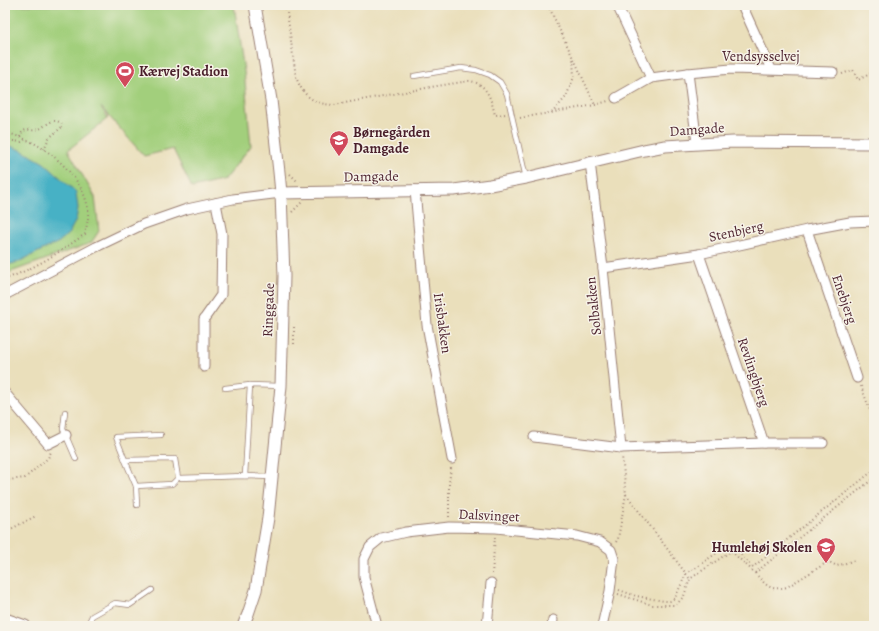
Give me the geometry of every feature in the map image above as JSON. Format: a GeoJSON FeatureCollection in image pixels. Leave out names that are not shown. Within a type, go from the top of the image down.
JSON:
{"type":"FeatureCollection","features":[{"type":"Feature","properties":{"kind":"street","name":"Ringgade"},"geometry":{"type":"LineString","coordinates":[[243,626],[256,590],[273,477],[281,386],[284,276],[281,193],[271,100],[255,5]]}},
{"type":"Feature","properties":{"kind":"street"},"geometry":{"type":"LineString","coordinates":[[617,5],[651,78]]}},
{"type":"Feature","properties":{"kind":"street"},"geometry":{"type":"LineString","coordinates":[[742,5],[771,69]]}},
{"type":"Feature","properties":{"kind":"street","name":"Vendsysselvej"},"geometry":{"type":"LineString","coordinates":[[616,98],[651,78],[688,73],[731,69],[833,72]]}},
{"type":"Feature","properties":{"kind":"street"},"geometry":{"type":"LineString","coordinates":[[688,73],[697,144]]}},
{"type":"Feature","properties":{"kind":"street","name":"Damgade"},"geometry":{"type":"LineString","coordinates":[[5,295],[96,247],[144,224],[187,209],[233,199],[281,193],[454,190],[526,178],[590,162],[665,146],[733,142],[874,142]]}},
{"type":"Feature","properties":{"kind":"street","name":"Solbakken"},"geometry":{"type":"LineString","coordinates":[[590,162],[604,268],[621,448]]}},
{"type":"Feature","properties":{"kind":"street","name":"Irisbakken"},"geometry":{"type":"LineString","coordinates":[[415,190],[427,325],[452,459]]}},
{"type":"Feature","properties":{"kind":"street"},"geometry":{"type":"LineString","coordinates":[[204,367],[204,319],[221,295],[222,234],[216,202]]}},
{"type":"Feature","properties":{"kind":"street","name":"Stenbjerg"},"geometry":{"type":"LineString","coordinates":[[604,268],[698,254],[850,222],[874,221]]}},
{"type":"Feature","properties":{"kind":"street","name":"Enebjerg"},"geometry":{"type":"LineString","coordinates":[[807,230],[857,378]]}},
{"type":"Feature","properties":{"kind":"street","name":"Revlingbjerg"},"geometry":{"type":"LineString","coordinates":[[698,254],[764,443]]}},
{"type":"Feature","properties":{"kind":"street"},"geometry":{"type":"LineString","coordinates":[[5,393],[48,444],[66,435]]}},
{"type":"Feature","properties":{"kind":"street"},"geometry":{"type":"LineString","coordinates":[[534,437],[621,448],[764,443],[823,443]]}},
{"type":"Feature","properties":{"kind":"street","name":"Dalsvinget"},"geometry":{"type":"LineString","coordinates":[[377,626],[364,577],[364,559],[370,546],[381,538],[406,532],[449,527],[496,528],[577,536],[600,542],[611,550]]}},
{"type":"Feature","properties":{"kind":"street"},"geometry":{"type":"LineString","coordinates":[[602,626],[610,589],[614,560],[611,550]]}},
{"type":"Feature","properties":{"kind":"street"},"geometry":{"type":"LineString","coordinates":[[487,626],[491,583]]}},
{"type":"Feature","properties":{"kind":"street","name":"Ringgade"},"geometry":{"type":"LineString","coordinates":[[247,626],[248,614]]}},
{"type":"Feature","properties":{"kind":"street"},"geometry":{"type":"LineString","coordinates":[[5,619],[25,626]]}},
{"type":"Feature","properties":{"kind":"lane"},"geometry":{"type":"LineString","coordinates":[[414,76],[461,68],[490,74],[500,82],[507,94],[526,178]]}},
{"type":"Feature","properties":{"kind":"lane"},"geometry":{"type":"LineString","coordinates":[[225,388],[250,385],[281,386]]}},
{"type":"Feature","properties":{"kind":"lane"},"geometry":{"type":"LineString","coordinates":[[245,476],[250,385]]}},
{"type":"Feature","properties":{"kind":"lane"},"geometry":{"type":"LineString","coordinates":[[65,412],[63,429],[76,459]]}},
{"type":"Feature","properties":{"kind":"lane"},"geometry":{"type":"LineString","coordinates":[[137,505],[136,486],[116,437],[160,435]]}},
{"type":"Feature","properties":{"kind":"lane"},"geometry":{"type":"LineString","coordinates":[[125,460],[175,459],[178,478]]}},
{"type":"Feature","properties":{"kind":"lane"},"geometry":{"type":"LineString","coordinates":[[136,486],[172,484],[178,478],[245,476],[273,477]]}},
{"type":"Feature","properties":{"kind":"lane"},"geometry":{"type":"LineString","coordinates":[[87,626],[92,616],[115,603],[130,605],[152,590]]}},
{"type":"Feature","properties":{"kind":"path"},"geometry":{"type":"LineString","coordinates":[[286,5],[296,77],[299,86],[304,93],[324,105],[334,105],[469,81],[474,81],[486,90],[492,103],[495,115],[507,114],[513,120],[596,105],[616,98]]}},
{"type":"Feature","properties":{"kind":"path"},"geometry":{"type":"LineString","coordinates":[[548,5],[596,105]]}},
{"type":"Feature","properties":{"kind":"path"},"geometry":{"type":"LineString","coordinates":[[552,113],[566,97],[574,77],[573,58]]}},
{"type":"Feature","properties":{"kind":"path"},"geometry":{"type":"LineString","coordinates":[[833,72],[839,75],[853,70],[858,80],[874,72]]}},
{"type":"Feature","properties":{"kind":"path"},"geometry":{"type":"LineString","coordinates":[[20,137],[27,129],[35,130],[56,120],[61,123],[62,127],[49,138],[44,149]]}},
{"type":"Feature","properties":{"kind":"path"},"geometry":{"type":"LineString","coordinates":[[5,132],[20,137],[44,149],[55,157],[71,174],[81,189],[88,211],[85,234],[37,266],[5,279]]}},
{"type":"Feature","properties":{"kind":"path"},"geometry":{"type":"LineString","coordinates":[[5,140],[21,142],[26,140]]}},
{"type":"Feature","properties":{"kind":"path"},"geometry":{"type":"LineString","coordinates":[[857,378],[870,410],[874,416]]}},
{"type":"Feature","properties":{"kind":"path"},"geometry":{"type":"LineString","coordinates":[[5,482],[8,480],[25,478],[48,458],[51,452],[48,444]]}},
{"type":"Feature","properties":{"kind":"path"},"geometry":{"type":"LineString","coordinates":[[611,550],[618,539],[626,494],[621,448]]}},
{"type":"Feature","properties":{"kind":"path"},"geometry":{"type":"LineString","coordinates":[[449,527],[449,483],[452,459]]}},
{"type":"Feature","properties":{"kind":"path"},"geometry":{"type":"LineString","coordinates":[[610,589],[636,596],[670,601],[675,598],[686,574],[727,546],[732,546],[753,567],[874,470]]}},
{"type":"Feature","properties":{"kind":"path"},"geometry":{"type":"LineString","coordinates":[[755,573],[874,478]]}},
{"type":"Feature","properties":{"kind":"path"},"geometry":{"type":"LineString","coordinates":[[626,494],[690,579]]}},
{"type":"Feature","properties":{"kind":"path"},"geometry":{"type":"LineString","coordinates":[[5,532],[36,516]]}},
{"type":"Feature","properties":{"kind":"path"},"geometry":{"type":"LineString","coordinates":[[491,583],[496,528]]}},
{"type":"Feature","properties":{"kind":"path"},"geometry":{"type":"LineString","coordinates":[[610,589],[652,605],[676,605],[684,596],[690,579],[731,551],[767,586],[772,588],[787,587],[826,563],[831,563],[837,566],[855,560]]}},
{"type":"Feature","properties":{"kind":"green space","name":"Kærvej Stadion"},"geometry":{"type":"Polygon","coordinates":[[[5,5],[234,5],[244,71],[251,146],[224,180],[192,188],[173,149],[144,156],[101,107],[108,118],[68,150],[95,197],[99,231],[91,243],[5,274],[5,5]]]}},
{"type":"Feature","properties":{"kind":"water"},"geometry":{"type":"Polygon","coordinates":[[[5,144],[21,150],[44,163],[76,192],[78,208],[76,220],[69,233],[59,242],[16,263],[5,265],[5,144]]]}},
{"type":"Feature","properties":{"kind":"place","name":"Kærvej Stadion"},"geometry":{"type":"Point","coordinates":[125,88]}},
{"type":"Feature","properties":{"kind":"place","name":"Børnegården Damgade"},"geometry":{"type":"Point","coordinates":[339,157]}},
{"type":"Feature","properties":{"kind":"place","name":"Humlehøj Skolen"},"geometry":{"type":"Point","coordinates":[826,564]}}]}
